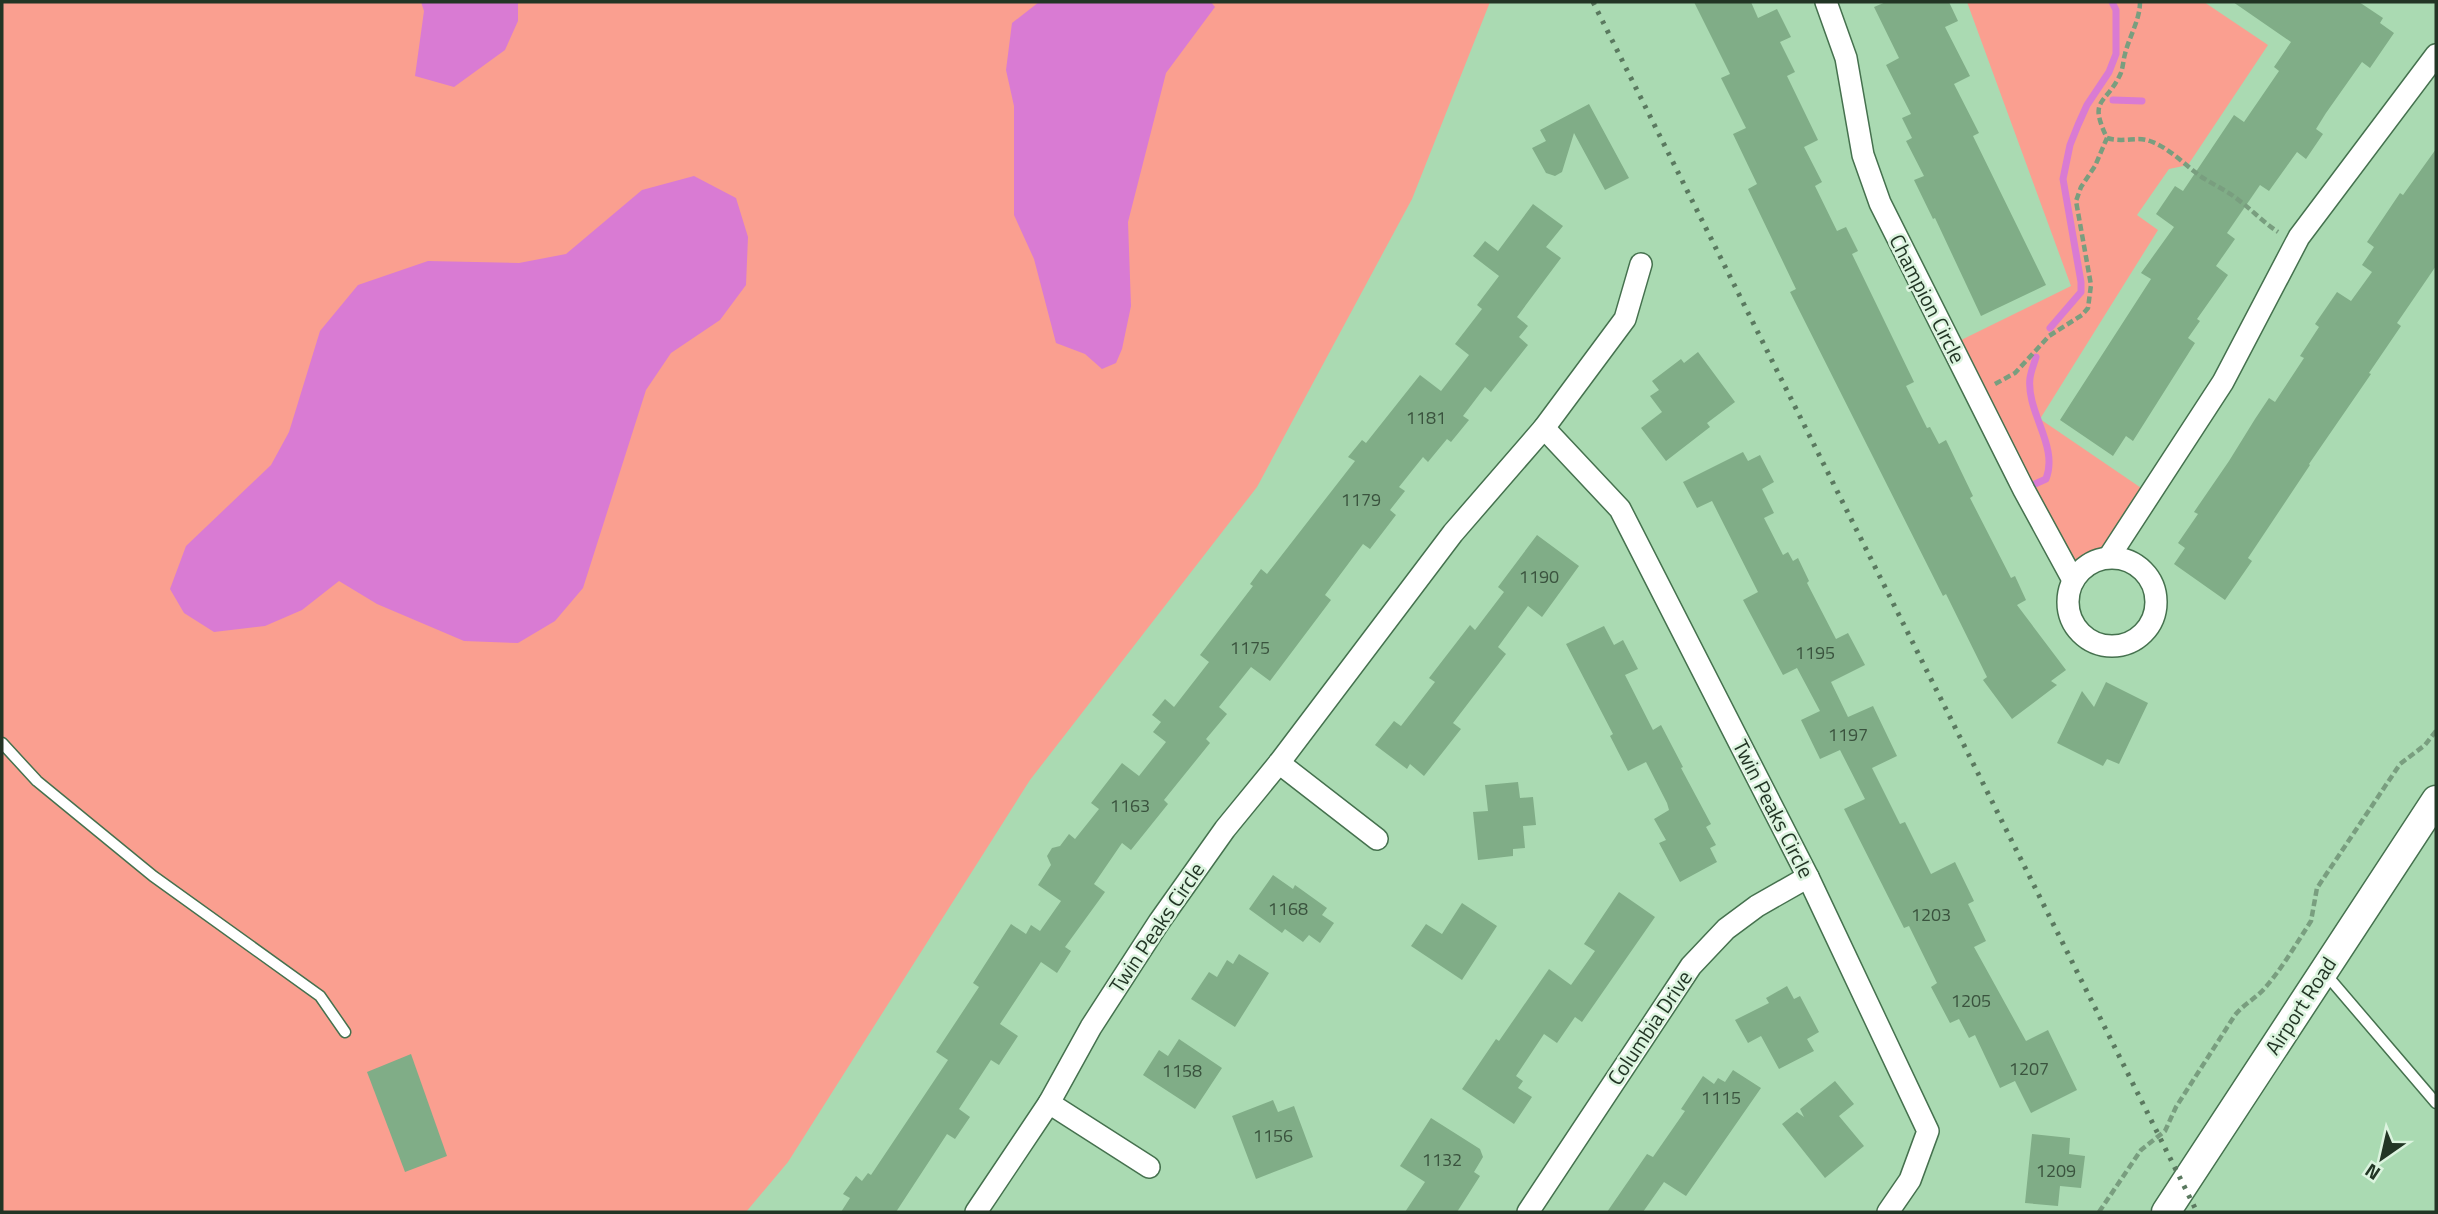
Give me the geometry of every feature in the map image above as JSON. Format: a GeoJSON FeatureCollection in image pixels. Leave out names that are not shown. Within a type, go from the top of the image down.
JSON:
{"type":"FeatureCollection","features":[{"type":"Feature","properties":{"kind":"main road","name":"Airport Road"},"geometry":{"type":"LineString","coordinates":[[2166,1212],[2436,800]]}},
{"type":"Feature","properties":{"kind":"street","name":"Champion Circle"},"geometry":{"type":"LineString","coordinates":[[1826,2],[1846,58],[1856,123],[1870,178],[1894,234],[2024,490],[2073,580]]}},
{"type":"Feature","properties":{"kind":"street"},"geometry":{"type":"LineString","coordinates":[[2109,557],[2223,382],[2296,244],[2316,212],[2411,92],[2436,55]]}},
{"type":"Feature","properties":{"kind":"street","name":"Twin Peaks Circle"},"geometry":{"type":"LineString","coordinates":[[976,1212],[1049,1103],[1091,1027],[1159,922],[1225,829],[1279,763],[1453,533],[1544,428],[1625,319],[1641,264]]}},
{"type":"Feature","properties":{"kind":"street","name":"Twin Peaks Circle"},"geometry":{"type":"LineString","coordinates":[[1544,428],[1620,509],[1808,877],[1928,1131],[1910,1180],[1888,1212]]}},
{"type":"Feature","properties":{"kind":"street"},"geometry":{"type":"LineString","coordinates":[[2109,557],[2137,565],[2148,575],[2157,602],[2154,617],[2147,629],[2136,639],[2123,645],[2108,646],[2094,642],[2082,634],[2073,622],[2068,608],[2068,594],[2073,580],[2089,564],[2109,557]]}},
{"type":"Feature","properties":{"kind":"street"},"geometry":{"type":"LineString","coordinates":[[1279,763],[1377,839]]}},
{"type":"Feature","properties":{"kind":"street","name":"Columbia Drive"},"geometry":{"type":"LineString","coordinates":[[1528,1212],[1691,966],[1726,929],[1757,906],[1808,877]]}},
{"type":"Feature","properties":{"kind":"street"},"geometry":{"type":"LineString","coordinates":[[1049,1103],[1149,1167]]}},
{"type":"Feature","properties":{"kind":"lane"},"geometry":{"type":"LineString","coordinates":[[2,743],[37,780],[153,876],[320,996],[345,1032]]}},
{"type":"Feature","properties":{"kind":"lane"},"geometry":{"type":"LineString","coordinates":[[2323,971],[2436,1102]]}},
{"type":"Feature","properties":{"kind":"path"},"geometry":{"type":"LineString","coordinates":[[1975,393],[2009,378],[2049,335],[2079,318],[2088,308],[2091,285],[2076,201],[2107,138],[2099,117],[2099,106],[2121,73],[2140,2]]}},
{"type":"Feature","properties":{"kind":"path"},"geometry":{"type":"LineString","coordinates":[[2107,138],[2151,141],[2233,195],[2261,221],[2296,244]]}},
{"type":"Feature","properties":{"kind":"path"},"geometry":{"type":"LineString","coordinates":[[2099,1212],[2141,1150],[2165,1131],[2176,1107],[2235,1015],[2245,1003],[2263,990],[2306,929],[2311,921],[2317,888],[2400,764],[2425,745],[2436,731]]}},
{"type":"Feature","properties":{"kind":"shaded area"},"geometry":{"type":"Polygon","coordinates":[[[2,2],[1490,2],[1412,199],[1257,487],[1030,780],[788,1162],[746,1212],[2,1212],[2,2]]]}},
{"type":"Feature","properties":{"kind":"shaded area"},"geometry":{"type":"Polygon","coordinates":[[[421,2],[518,2],[518,21],[505,50],[454,87],[415,76],[424,11],[421,2]]]}},
{"type":"Feature","properties":{"kind":"shaded area"},"geometry":{"type":"Polygon","coordinates":[[[1039,2],[1211,2],[1215,7],[1166,73],[1128,222],[1131,306],[1122,349],[1116,363],[1102,369],[1085,354],[1056,343],[1034,259],[1014,215],[1014,106],[1006,70],[1012,23],[1039,2]]]}},
{"type":"Feature","properties":{"kind":"shaded area"},"geometry":{"type":"Polygon","coordinates":[[[1967,2],[2204,2],[2268,45],[2188,165],[2169,169],[2137,215],[2158,230],[2040,419],[2150,494],[2102,558],[2089,564],[2078,574],[1951,345],[2071,286],[1967,2]]]}},
{"type":"Feature","properties":{"kind":"shaded area"},"geometry":{"type":"Polygon","coordinates":[[[694,176],[736,198],[748,237],[746,285],[720,320],[671,353],[646,390],[583,588],[555,621],[518,643],[464,641],[377,604],[339,581],[302,610],[265,626],[214,632],[184,613],[170,589],[186,546],[271,465],[289,432],[320,331],[358,285],[428,261],[519,263],[566,254],[642,190],[694,176]]]}},
{"type":"Feature","properties":{"kind":"building"},"geometry":{"type":"Polygon","coordinates":[[[1694,2],[1751,2],[1758,18],[1777,9],[1791,37],[1780,42],[1795,72],[1787,76],[1818,140],[1804,147],[1822,182],[1815,186],[1837,231],[1846,227],[1858,251],[1852,254],[1914,382],[1906,386],[1927,428],[1930,427],[1939,444],[1946,440],[1973,496],[1970,498],[2011,578],[2015,576],[2026,600],[2017,605],[2066,670],[2051,681],[2057,685],[2012,719],[1983,680],[1987,677],[1946,594],[1943,596],[1790,292],[1796,289],[1748,189],[1757,184],[1733,134],[1746,128],[1721,78],[1730,74],[1694,2]]]}},
{"type":"Feature","properties":{"kind":"building"},"geometry":{"type":"Polygon","coordinates":[[[1886,2],[1949,2],[1958,21],[1945,27],[1970,76],[1954,84],[1979,133],[1973,136],[2046,285],[1981,316],[1914,180],[1924,176],[1906,141],[1912,138],[1902,118],[1911,114],[1886,65],[1899,58],[1874,7],[1886,2]]]}},
{"type":"Feature","properties":{"kind":"building"},"geometry":{"type":"Polygon","coordinates":[[[2233,2],[2359,2],[2383,18],[2380,23],[2394,33],[2370,68],[2362,62],[2326,113],[2316,129],[2323,134],[2306,159],[2297,152],[2269,191],[2260,185],[2227,233],[2235,239],[2216,266],[2228,275],[2197,319],[2200,321],[2188,338],[2195,343],[2133,441],[2126,436],[2113,456],[2060,420],[2151,279],[2141,273],[2174,227],[2156,214],[2175,186],[2183,191],[2234,115],[2244,122],[2279,71],[2274,67],[2291,42],[2233,2]]]}},
{"type":"Feature","properties":{"kind":"building"},"geometry":{"type":"Polygon","coordinates":[[[1589,104],[1629,178],[1605,190],[1574,133],[1562,172],[1555,176],[1546,173],[1532,148],[1546,141],[1540,130],[1589,104]]]}},
{"type":"Feature","properties":{"kind":"building"},"geometry":{"type":"Polygon","coordinates":[[[2436,149],[2436,266],[2397,323],[2401,326],[2369,373],[2371,374],[2248,558],[2252,561],[2225,600],[2174,564],[2185,548],[2178,543],[2198,514],[2194,512],[2269,398],[2275,402],[2304,358],[2300,356],[2319,327],[2315,324],[2337,292],[2351,301],[2372,272],[2362,265],[2374,247],[2367,242],[2400,193],[2403,195],[2436,149]]]}},
{"type":"Feature","properties":{"kind":"building"},"geometry":{"type":"Polygon","coordinates":[[[1533,204],[1563,226],[1546,247],[1561,258],[1517,317],[1528,326],[1519,337],[1528,345],[1491,392],[1485,387],[1463,416],[1469,420],[1451,442],[1447,439],[1428,462],[1423,457],[1399,487],[1405,491],[1390,510],[1396,515],[1370,549],[1363,544],[1325,595],[1331,600],[1270,681],[1251,667],[1219,707],[1227,714],[1206,739],[1210,743],[1164,800],[1168,804],[1131,850],[1122,843],[1094,884],[1105,892],[1065,947],[1071,951],[1057,973],[1041,962],[1000,1024],[1018,1036],[999,1065],[991,1060],[959,1109],[970,1117],[955,1139],[947,1134],[896,1212],[841,1212],[850,1198],[843,1194],[856,1176],[862,1181],[868,1173],[871,1175],[948,1060],[936,1052],[979,987],[973,983],[1011,924],[1026,934],[1031,925],[1040,931],[1061,901],[1038,885],[1051,865],[1047,856],[1052,848],[1060,846],[1069,834],[1075,839],[1099,809],[1091,803],[1122,763],[1139,776],[1166,742],[1153,732],[1161,722],[1152,715],[1165,699],[1174,707],[1209,662],[1200,655],[1253,586],[1250,584],[1261,569],[1267,574],[1355,461],[1348,457],[1362,440],[1366,443],[1420,375],[1441,391],[1469,355],[1455,344],[1482,309],[1477,305],[1499,276],[1473,256],[1485,241],[1498,251],[1533,204]]]}},
{"type":"Feature","properties":{"kind":"building"},"geometry":{"type":"Polygon","coordinates":[[[1698,352],[1735,402],[1707,423],[1710,427],[1666,461],[1641,428],[1662,412],[1650,396],[1659,390],[1652,381],[1681,359],[1684,363],[1698,352]]]}},
{"type":"Feature","properties":{"kind":"building"},"geometry":{"type":"Polygon","coordinates":[[[1743,452],[1748,461],[1760,455],[1774,482],[1762,489],[1774,513],[1764,518],[1783,555],[1788,552],[1793,561],[1798,558],[1809,581],[1807,583],[1836,639],[1848,633],[1865,665],[1831,682],[1848,717],[1873,706],[1897,756],[1872,768],[1900,824],[1905,822],[1931,874],[1955,862],[1974,901],[1968,904],[1986,941],[1974,947],[2026,1041],[2048,1030],[2077,1090],[2031,1113],[2015,1081],[2000,1088],[1975,1035],[1969,1038],[1959,1019],[1950,1023],[1931,987],[1937,983],[1909,926],[1904,928],[1844,809],[1865,799],[1840,750],[1820,759],[1801,720],[1820,711],[1797,668],[1783,675],[1743,600],[1758,592],[1712,501],[1697,508],[1683,482],[1743,452]]]}},
{"type":"Feature","properties":{"kind":"building"},"geometry":{"type":"Polygon","coordinates":[[[1537,535],[1579,566],[1542,617],[1528,606],[1498,647],[1506,654],[1453,723],[1461,729],[1424,776],[1410,764],[1407,769],[1375,745],[1394,721],[1401,726],[1435,682],[1429,678],[1470,625],[1475,630],[1504,592],[1498,587],[1537,535]]]}},
{"type":"Feature","properties":{"kind":"building"},"geometry":{"type":"Polygon","coordinates":[[[1604,626],[1614,645],[1623,640],[1638,669],[1625,675],[1653,730],[1661,725],[1711,824],[1706,827],[1716,845],[1710,848],[1717,862],[1680,882],[1659,843],[1666,840],[1654,819],[1669,810],[1667,803],[1646,762],[1628,771],[1610,736],[1613,734],[1566,644],[1604,626]]]}},
{"type":"Feature","properties":{"kind":"building"},"geometry":{"type":"Polygon","coordinates":[[[2106,682],[2148,703],[2119,764],[2107,759],[2103,766],[2057,743],[2082,691],[2094,707],[2106,682]]]}},
{"type":"Feature","properties":{"kind":"building"},"geometry":{"type":"Polygon","coordinates":[[[1518,782],[1520,798],[1533,797],[1536,825],[1523,826],[1525,848],[1513,849],[1513,856],[1478,860],[1473,812],[1488,811],[1485,785],[1518,782]]]}},
{"type":"Feature","properties":{"kind":"building"},"geometry":{"type":"Polygon","coordinates":[[[1273,875],[1293,889],[1295,885],[1327,908],[1322,915],[1334,923],[1320,943],[1309,935],[1303,942],[1285,929],[1282,933],[1249,909],[1273,875]]]}},
{"type":"Feature","properties":{"kind":"building"},"geometry":{"type":"Polygon","coordinates":[[[1619,892],[1655,917],[1582,1022],[1575,1017],[1557,1043],[1544,1034],[1516,1076],[1523,1081],[1518,1088],[1532,1097],[1514,1124],[1462,1089],[1549,969],[1571,985],[1595,951],[1584,944],[1619,892]]]}},
{"type":"Feature","properties":{"kind":"building"},"geometry":{"type":"Polygon","coordinates":[[[1462,903],[1497,926],[1462,980],[1411,946],[1426,924],[1442,934],[1462,903]]]}},
{"type":"Feature","properties":{"kind":"building"},"geometry":{"type":"Polygon","coordinates":[[[1239,954],[1269,973],[1235,1027],[1191,999],[1209,972],[1217,977],[1227,960],[1233,964],[1239,954]]]}},
{"type":"Feature","properties":{"kind":"building"},"geometry":{"type":"Polygon","coordinates":[[[1787,986],[1794,999],[1800,996],[1819,1032],[1807,1039],[1814,1051],[1779,1069],[1761,1036],[1748,1043],[1735,1020],[1769,1003],[1766,998],[1787,986]]]}},
{"type":"Feature","properties":{"kind":"building"},"geometry":{"type":"Polygon","coordinates":[[[1179,1039],[1222,1068],[1195,1109],[1143,1075],[1159,1050],[1168,1056],[1179,1039]]]}},
{"type":"Feature","properties":{"kind":"building"},"geometry":{"type":"Polygon","coordinates":[[[411,1054],[447,1156],[405,1172],[367,1072],[411,1054]]]}},
{"type":"Feature","properties":{"kind":"building"},"geometry":{"type":"Polygon","coordinates":[[[1733,1070],[1761,1088],[1686,1196],[1664,1182],[1643,1212],[1607,1212],[1647,1154],[1653,1157],[1685,1111],[1681,1109],[1703,1076],[1714,1084],[1718,1078],[1725,1082],[1733,1070]]]}},
{"type":"Feature","properties":{"kind":"building"},"geometry":{"type":"Polygon","coordinates":[[[1835,1081],[1854,1104],[1839,1116],[1864,1146],[1825,1178],[1782,1124],[1797,1112],[1804,1117],[1800,1109],[1835,1081]]]}},
{"type":"Feature","properties":{"kind":"building"},"geometry":{"type":"Polygon","coordinates":[[[1273,1100],[1278,1112],[1294,1106],[1313,1157],[1256,1179],[1232,1116],[1273,1100]]]}},
{"type":"Feature","properties":{"kind":"building"},"geometry":{"type":"Polygon","coordinates":[[[1431,1118],[1480,1149],[1483,1157],[1474,1172],[1480,1176],[1457,1212],[1405,1212],[1425,1182],[1400,1166],[1431,1118]]]}},
{"type":"Feature","properties":{"kind":"building"},"geometry":{"type":"Polygon","coordinates":[[[2032,1134],[2070,1138],[2069,1154],[2085,1156],[2081,1188],[2060,1186],[2058,1206],[2025,1203],[2032,1134]]]}},
{"type":"Feature","properties":{"kind":"waterway"},"geometry":{"type":"LineString","coordinates":[[2050,328],[2081,292],[2063,179],[2070,145],[2078,125],[2087,105],[2109,72],[2116,54],[2116,10],[2112,2]]}},
{"type":"Feature","properties":{"kind":"waterway"},"geometry":{"type":"LineString","coordinates":[[2113,100],[2142,101]]}},
{"type":"Feature","properties":{"kind":"waterway"},"geometry":{"type":"LineString","coordinates":[[2024,489],[2046,479],[2049,467],[2046,442],[2030,391],[2030,378],[2036,357]]}},
{"type":"Feature","properties":{"kind":"railway"},"geometry":{"type":"LineString","coordinates":[[1593,2],[2197,1212]]}}]}
